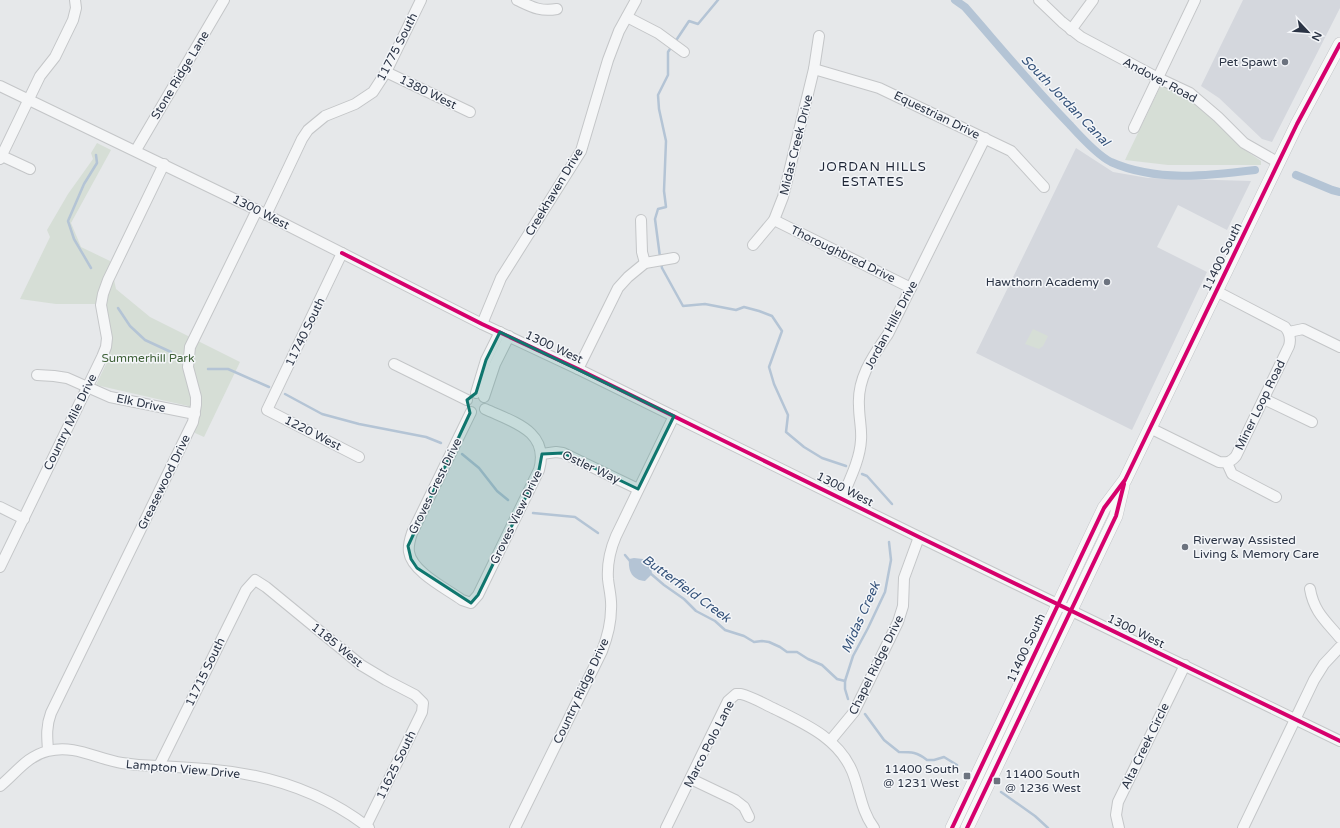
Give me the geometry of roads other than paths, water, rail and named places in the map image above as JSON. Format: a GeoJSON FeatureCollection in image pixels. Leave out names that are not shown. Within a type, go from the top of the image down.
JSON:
{"type":"FeatureCollection","features":[{"type":"Feature","properties":{"kind":"main road","name":"11400 South"},"geometry":{"type":"LineString","coordinates":[[952,828],[1104,508],[1125,480],[1279,163],[1340,44]]}},
{"type":"Feature","properties":{"kind":"main road","name":"11400 South"},"geometry":{"type":"LineString","coordinates":[[967,828],[1116,516],[1125,480]]}},
{"type":"Feature","properties":{"kind":"street"},"geometry":{"type":"LineString","coordinates":[[30,169],[1,157],[40,76],[57,54],[73,20],[76,8],[75,0]]}},
{"type":"Feature","properties":{"kind":"street","name":"Stone Ridge Lane"},"geometry":{"type":"LineString","coordinates":[[136,150],[224,0]]}},
{"type":"Feature","properties":{"kind":"street","name":"11775 South"},"geometry":{"type":"LineString","coordinates":[[266,214],[302,139],[308,130],[325,116],[355,104],[373,92],[386,72],[421,0]]}},
{"type":"Feature","properties":{"kind":"street"},"geometry":{"type":"LineString","coordinates":[[517,0],[537,9],[547,11],[557,9]]}},
{"type":"Feature","properties":{"kind":"street","name":"Creekhaven Drive"},"geometry":{"type":"LineString","coordinates":[[482,324],[501,278],[581,151],[608,60],[626,16],[636,0]]}},
{"type":"Feature","properties":{"kind":"street","name":"Andover Road"},"geometry":{"type":"LineString","coordinates":[[1039,0],[1071,30],[1092,43],[1190,93],[1218,117],[1244,143],[1279,163]]}},
{"type":"Feature","properties":{"kind":"street"},"geometry":{"type":"LineString","coordinates":[[1071,30],[1093,0]]}},
{"type":"Feature","properties":{"kind":"street"},"geometry":{"type":"LineString","coordinates":[[1134,128],[1195,0]]}},
{"type":"Feature","properties":{"kind":"street"},"geometry":{"type":"LineString","coordinates":[[626,16],[658,33],[684,52]]}},
{"type":"Feature","properties":{"kind":"street","name":"Midas Creek Drive"},"geometry":{"type":"LineString","coordinates":[[753,245],[774,220],[783,197],[814,69],[819,36]]}},
{"type":"Feature","properties":{"kind":"street","name":"Equestrian Drive"},"geometry":{"type":"LineString","coordinates":[[814,69],[879,88],[1011,151],[1044,187]]}},
{"type":"Feature","properties":{"kind":"street","name":"1380 West"},"geometry":{"type":"LineString","coordinates":[[386,72],[470,112]]}},
{"type":"Feature","properties":{"kind":"street","name":"1300 West"},"geometry":{"type":"LineString","coordinates":[[0,86],[136,150],[266,214],[482,324],[578,369],[842,498],[919,538],[1185,665],[1340,742]]}},
{"type":"Feature","properties":{"kind":"street","name":"Jordan Hills Drive"},"geometry":{"type":"LineString","coordinates":[[842,498],[857,459],[861,441],[858,405],[862,381],[870,360],[888,334],[985,138]]}},
{"type":"Feature","properties":{"kind":"street","name":"Country Mile Drive"},"geometry":{"type":"LineString","coordinates":[[0,567],[102,357],[106,347],[107,338],[101,305],[103,294],[108,280],[164,164]]}},
{"type":"Feature","properties":{"kind":"street","name":"Greasewood Drive"},"geometry":{"type":"LineString","coordinates":[[48,750],[47,732],[51,713],[190,428],[195,414],[196,397],[188,367],[190,347],[257,210]]}},
{"type":"Feature","properties":{"kind":"street"},"geometry":{"type":"LineString","coordinates":[[641,220],[642,252],[650,263]]}},
{"type":"Feature","properties":{"kind":"street","name":"Thoroughbred Drive"},"geometry":{"type":"LineString","coordinates":[[774,220],[911,288]]}},
{"type":"Feature","properties":{"kind":"street","name":"11740 South"},"geometry":{"type":"LineString","coordinates":[[267,410],[342,253]]}},
{"type":"Feature","properties":{"kind":"street"},"geometry":{"type":"LineString","coordinates":[[578,369],[618,288],[628,276],[650,263],[674,258]]}},
{"type":"Feature","properties":{"kind":"street"},"geometry":{"type":"LineString","coordinates":[[1216,292],[1285,327],[1288,332],[1303,329],[1340,347]]}},
{"type":"Feature","properties":{"kind":"street","name":"Miner Loop Road"},"geometry":{"type":"LineString","coordinates":[[1150,428],[1219,462],[1227,463],[1236,456],[1289,346],[1290,340],[1288,332]]}},
{"type":"Feature","properties":{"kind":"street"},"geometry":{"type":"LineString","coordinates":[[480,395],[486,360],[504,334]]}},
{"type":"Feature","properties":{"kind":"street"},"geometry":{"type":"LineString","coordinates":[[394,364],[467,400]]}},
{"type":"Feature","properties":{"kind":"street","name":"Elk Drive"},"geometry":{"type":"LineString","coordinates":[[37,375],[67,378],[101,394],[120,400],[195,414]]}},
{"type":"Feature","properties":{"kind":"street"},"geometry":{"type":"LineString","coordinates":[[480,395],[487,403],[485,409],[483,412],[477,414],[471,412],[467,408],[467,400],[469,396],[480,395]]}},
{"type":"Feature","properties":{"kind":"street"},"geometry":{"type":"LineString","coordinates":[[1264,399],[1312,422]]}},
{"type":"Feature","properties":{"kind":"street","name":"Groves View Drive"},"geometry":{"type":"LineString","coordinates":[[471,603],[478,595],[539,470],[542,454],[540,445],[530,432],[523,427],[485,409]]}},
{"type":"Feature","properties":{"kind":"street","name":"1220 West"},"geometry":{"type":"LineString","coordinates":[[267,410],[359,457]]}},
{"type":"Feature","properties":{"kind":"street","name":"Groves Crest Drive"},"geometry":{"type":"LineString","coordinates":[[471,412],[412,533],[408,546],[411,559],[417,568],[462,600],[471,603]]}},
{"type":"Feature","properties":{"kind":"street","name":"Country Ridge Drive"},"geometry":{"type":"LineString","coordinates":[[515,828],[602,651],[607,637],[611,608],[608,579],[610,550],[674,416]]}},
{"type":"Feature","properties":{"kind":"street","name":"Ostler Way"},"geometry":{"type":"LineString","coordinates":[[542,454],[556,452],[563,453],[638,489]]}},
{"type":"Feature","properties":{"kind":"street"},"geometry":{"type":"LineString","coordinates":[[1227,463],[1232,474],[1276,497]]}},
{"type":"Feature","properties":{"kind":"street"},"geometry":{"type":"LineString","coordinates":[[0,507],[24,519]]}},
{"type":"Feature","properties":{"kind":"street","name":"Chapel Ridge Drive"},"geometry":{"type":"LineString","coordinates":[[830,741],[854,712],[898,622],[903,606],[904,578],[919,538]]}},
{"type":"Feature","properties":{"kind":"street","name":"1185 West"},"geometry":{"type":"LineString","coordinates":[[255,580],[266,587],[361,665],[380,677],[415,695],[422,703]]}},
{"type":"Feature","properties":{"kind":"street","name":"11715 South"},"geometry":{"type":"LineString","coordinates":[[159,766],[246,590],[255,580]]}},
{"type":"Feature","properties":{"kind":"street"},"geometry":{"type":"LineString","coordinates":[[1310,589],[1316,610],[1340,638]]}},
{"type":"Feature","properties":{"kind":"street"},"geometry":{"type":"LineString","coordinates":[[1243,828],[1318,672],[1330,656],[1340,647]]}},
{"type":"Feature","properties":{"kind":"street","name":"Alta Creek Circle"},"geometry":{"type":"LineString","coordinates":[[1119,828],[1116,815],[1118,802],[1185,665]]}},
{"type":"Feature","properties":{"kind":"street","name":"Marco Polo Lane"},"geometry":{"type":"LineString","coordinates":[[666,828],[728,701],[736,694],[741,694],[746,695],[807,725],[830,741],[840,751],[849,766],[865,814],[874,828]]}},
{"type":"Feature","properties":{"kind":"street","name":"11625 South"},"geometry":{"type":"LineString","coordinates":[[367,827],[422,712],[422,703]]}},
{"type":"Feature","properties":{"kind":"street","name":"Lampton View Drive"},"geometry":{"type":"LineString","coordinates":[[0,786],[27,760],[48,750],[74,750],[122,763],[238,772],[283,783],[327,801],[367,827]]}},
{"type":"Feature","properties":{"kind":"street"},"geometry":{"type":"LineString","coordinates":[[691,779],[735,800],[744,808],[749,817]]}},
{"type":"Feature","properties":{"kind":"water"},"geometry":{"type":"Polygon","coordinates":[[[629,559],[643,559],[651,566],[652,574],[645,581],[634,577],[630,571],[629,559]]]}},
{"type":"Feature","properties":{"kind":"waterway","name":"Midas Creek"},"geometry":{"type":"LineString","coordinates":[[675,42],[689,21],[698,24],[718,0]]}},
{"type":"Feature","properties":{"kind":"waterway","name":"South Jordan Canal"},"geometry":{"type":"LineString","coordinates":[[955,0],[965,7],[1056,111],[1100,155],[1111,162],[1146,173],[1164,175],[1182,176],[1219,174],[1255,170]]}},
{"type":"Feature","properties":{"kind":"waterway","name":"Midas Creek"},"geometry":{"type":"LineString","coordinates":[[660,257],[655,219],[658,209],[666,207],[664,191],[666,141],[659,109],[658,95],[668,75],[668,52],[672,46]]}},
{"type":"Feature","properties":{"kind":"waterway","name":"Butterfield Creek"},"geometry":{"type":"LineString","coordinates":[[91,268],[74,239],[68,221],[84,184],[97,163],[96,155]]}},
{"type":"Feature","properties":{"kind":"waterway","name":"South Jordan Canal"},"geometry":{"type":"LineString","coordinates":[[1296,175],[1340,192]]}},
{"type":"Feature","properties":{"kind":"waterway","name":"Midas Creek"},"geometry":{"type":"LineString","coordinates":[[661,262],[662,268],[683,306],[705,304],[736,310],[744,307],[772,316],[782,331],[769,367],[774,384],[788,415],[786,432],[804,447],[822,458],[846,466]]}},
{"type":"Feature","properties":{"kind":"waterway","name":"Butterfield Creek"},"geometry":{"type":"LineString","coordinates":[[118,308],[130,326],[145,340],[171,352]]}},
{"type":"Feature","properties":{"kind":"waterway","name":"Butterfield Creek"},"geometry":{"type":"LineString","coordinates":[[208,369],[228,369],[269,387]]}},
{"type":"Feature","properties":{"kind":"waterway","name":"Butterfield Creek"},"geometry":{"type":"LineString","coordinates":[[285,394],[322,414],[359,424],[426,437],[441,443]]}},
{"type":"Feature","properties":{"kind":"waterway","name":"Butterfield Creek"},"geometry":{"type":"LineString","coordinates":[[462,454],[479,468],[497,491],[508,500]]}},
{"type":"Feature","properties":{"kind":"waterway","name":"Midas Creek"},"geometry":{"type":"LineString","coordinates":[[862,474],[867,476],[892,504]]}},
{"type":"Feature","properties":{"kind":"waterway","name":"Butterfield Creek"},"geometry":{"type":"LineString","coordinates":[[533,513],[575,517],[598,533]]}},
{"type":"Feature","properties":{"kind":"waterway","name":"Midas Creek"},"geometry":{"type":"LineString","coordinates":[[848,699],[845,689],[845,681],[853,656],[885,592],[891,560],[889,542]]}},
{"type":"Feature","properties":{"kind":"waterway","name":"Butterfield Creek"},"geometry":{"type":"LineString","coordinates":[[625,555],[630,561]]}},
{"type":"Feature","properties":{"kind":"waterway","name":"Butterfield Creek"},"geometry":{"type":"LineString","coordinates":[[650,573],[684,599],[696,611],[715,621],[725,630],[744,636],[754,642],[769,642],[787,652],[797,652],[822,665],[837,679],[845,681]]}},
{"type":"Feature","properties":{"kind":"waterway","name":"Midas Creek"},"geometry":{"type":"LineString","coordinates":[[865,714],[884,740],[899,752],[914,753],[927,760],[934,760],[944,757],[957,765]]}},
{"type":"Feature","properties":{"kind":"waterway","name":"Midas Creek"},"geometry":{"type":"LineString","coordinates":[[1001,792],[1035,816],[1048,828]]}},
{"type":"Feature","properties":{"kind":"place","name":"Pet Spawt"},"geometry":{"type":"Point","coordinates":[1285,62]}},
{"type":"Feature","properties":{"kind":"place","name":"Hawthorn Academy"},"geometry":{"type":"Point","coordinates":[1107,282]}},
{"type":"Feature","properties":{"kind":"place","name":"Riverway Assisted Living & Memory Care"},"geometry":{"type":"Point","coordinates":[1185,547]}},
{"type":"Feature","properties":{"kind":"place","name":"11400 South @ 1231 West"},"geometry":{"type":"Point","coordinates":[967,776]}},
{"type":"Feature","properties":{"kind":"place","name":"11400 South @ 1236 West"},"geometry":{"type":"Point","coordinates":[997,781]}},
{"type":"Feature","properties":{"kind":"district","name":"JORDAN HILLS ESTATES"},"geometry":{"type":"Point","coordinates":[873,174]}},
{"type":"Feature","properties":{"kind":"park label","name":"Summerhill Park"},"geometry":{"type":"Point","coordinates":[148,358]}}]}
